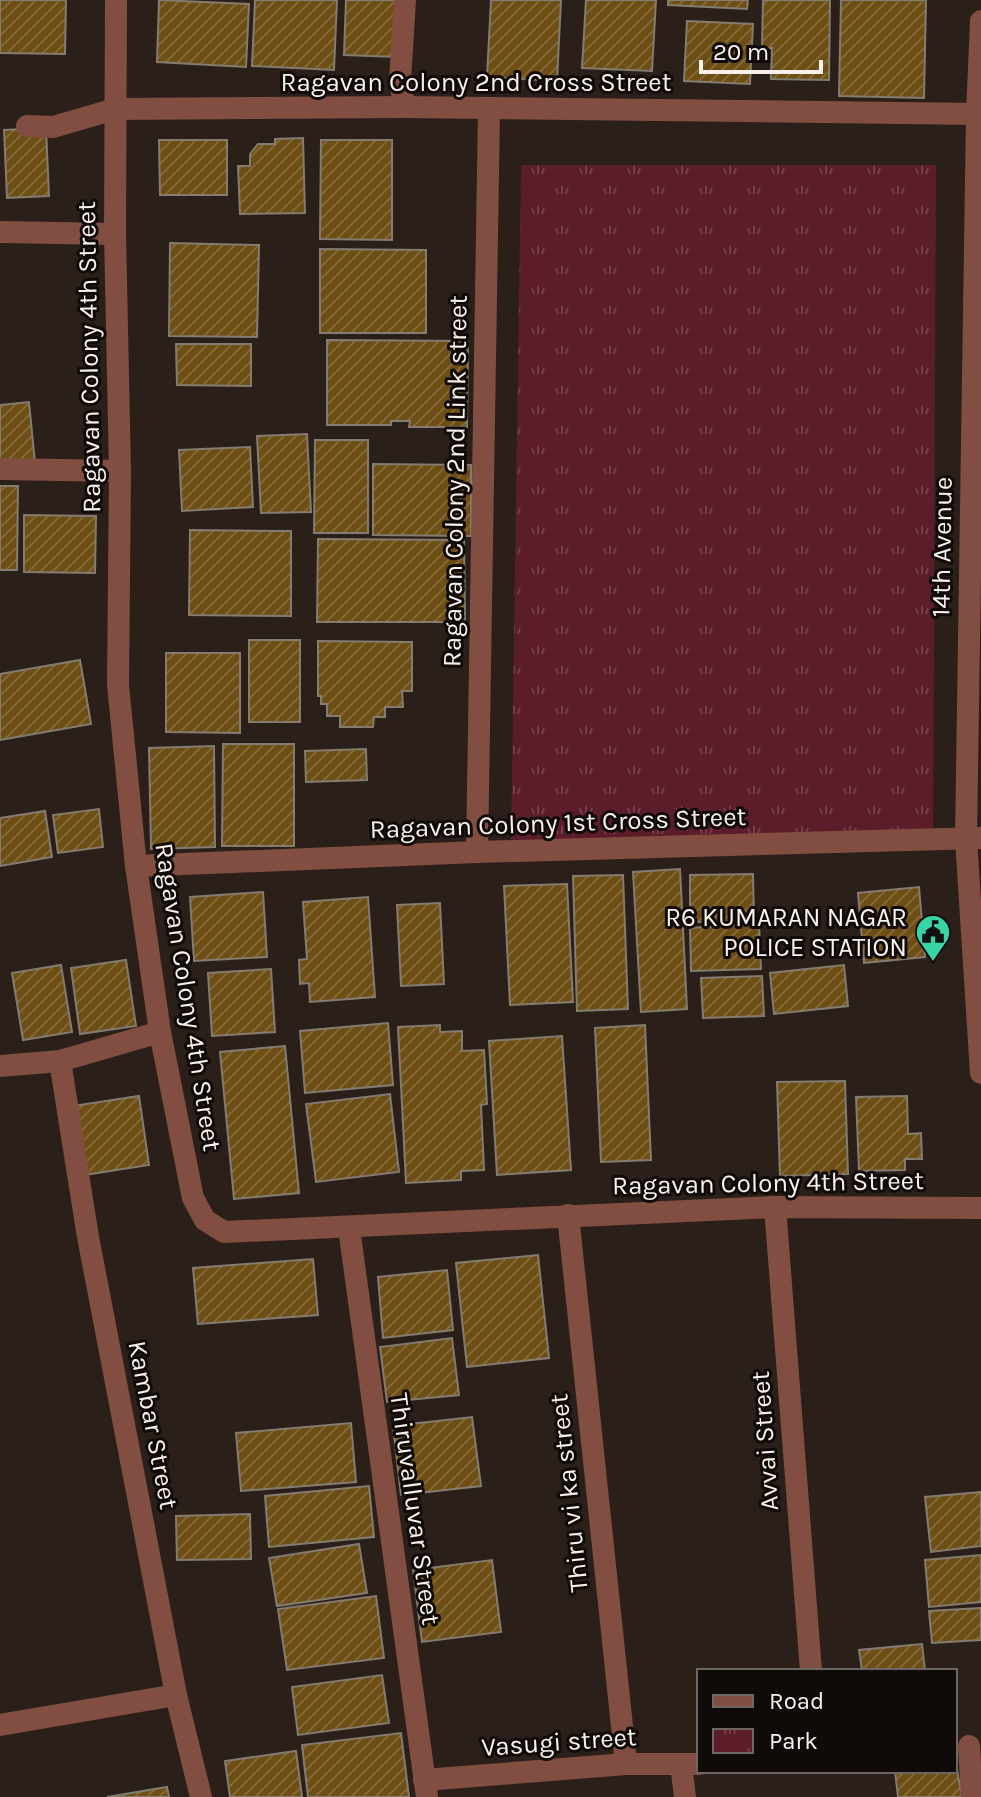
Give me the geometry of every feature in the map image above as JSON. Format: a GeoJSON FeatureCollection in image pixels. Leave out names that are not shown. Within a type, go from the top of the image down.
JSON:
{"type":"FeatureCollection","features":[{"type":"Feature","properties":{"kind":"street","name":"Ragavan Colony 4th Street"},"geometry":{"type":"LineString","coordinates":[[116,0],[115,234],[120,471],[118,685],[136,866],[160,1032],[193,1198],[205,1220],[224,1232],[775,1207],[981,1208]]}},
{"type":"Feature","properties":{"kind":"street"},"geometry":{"type":"LineString","coordinates":[[404,107],[400,80],[405,0]]}},
{"type":"Feature","properties":{"kind":"street","name":"14th Avenue"},"geometry":{"type":"LineString","coordinates":[[981,21],[973,838],[981,1073]]}},
{"type":"Feature","properties":{"kind":"street","name":"Ragavan Colony 2nd Cross Street"},"geometry":{"type":"LineString","coordinates":[[27,126],[53,127],[115,109],[404,107],[979,114]]}},
{"type":"Feature","properties":{"kind":"street","name":"Ragavan Colony 2nd Link street"},"geometry":{"type":"LineString","coordinates":[[477,852],[489,110]]}},
{"type":"Feature","properties":{"kind":"street"},"geometry":{"type":"LineString","coordinates":[[0,232],[115,234]]}},
{"type":"Feature","properties":{"kind":"street"},"geometry":{"type":"LineString","coordinates":[[0,469],[120,471]]}},
{"type":"Feature","properties":{"kind":"street","name":"Ragavan Colony 1st Cross Street"},"geometry":{"type":"LineString","coordinates":[[136,866],[477,852],[973,838]]}},
{"type":"Feature","properties":{"kind":"street"},"geometry":{"type":"LineString","coordinates":[[0,1066],[60,1061],[160,1032]]}},
{"type":"Feature","properties":{"kind":"street","name":"Kambar Street"},"geometry":{"type":"LineString","coordinates":[[60,1061],[88,1237],[176,1695],[201,1797]]}},
{"type":"Feature","properties":{"kind":"street","name":"Avvai Street"},"geometry":{"type":"LineString","coordinates":[[775,1207],[811,1669]]}},
{"type":"Feature","properties":{"kind":"street","name":"Thiru vi ka street"},"geometry":{"type":"LineString","coordinates":[[568,1215],[626,1764]]}},
{"type":"Feature","properties":{"kind":"street","name":"Thiruvalluvar Street"},"geometry":{"type":"LineString","coordinates":[[349,1228],[426,1788]]}},
{"type":"Feature","properties":{"kind":"street"},"geometry":{"type":"LineString","coordinates":[[0,1725],[176,1695]]}},
{"type":"Feature","properties":{"kind":"street"},"geometry":{"type":"LineString","coordinates":[[968,1746],[972,1797]]}},
{"type":"Feature","properties":{"kind":"street","name":"Vasugi street"},"geometry":{"type":"LineString","coordinates":[[426,1788],[626,1764],[690,1764]]}},
{"type":"Feature","properties":{"kind":"street"},"geometry":{"type":"LineString","coordinates":[[685,1797],[690,1764]]}},
{"type":"Feature","properties":{"kind":"green space"},"geometry":{"type":"Polygon","coordinates":[[[521,165],[936,165],[933,836],[511,842],[521,165]]]}},
{"type":"Feature","properties":{"kind":"building"},"geometry":{"type":"Polygon","coordinates":[[[0,0],[66,0],[65,54],[0,53],[0,0]]]}},
{"type":"Feature","properties":{"kind":"building"},"geometry":{"type":"Polygon","coordinates":[[[159,0],[249,4],[246,67],[157,62],[159,0]]]}},
{"type":"Feature","properties":{"kind":"building"},"geometry":{"type":"Polygon","coordinates":[[[255,0],[337,0],[334,70],[252,66],[255,0]]]}},
{"type":"Feature","properties":{"kind":"building"},"geometry":{"type":"Polygon","coordinates":[[[346,0],[399,0],[397,57],[344,55],[346,0]]]}},
{"type":"Feature","properties":{"kind":"building"},"geometry":{"type":"Polygon","coordinates":[[[491,0],[561,0],[557,81],[487,77],[491,0]]]}},
{"type":"Feature","properties":{"kind":"building"},"geometry":{"type":"Polygon","coordinates":[[[586,0],[656,0],[652,71],[582,68],[586,0]]]}},
{"type":"Feature","properties":{"kind":"building"},"geometry":{"type":"Polygon","coordinates":[[[668,0],[748,0],[747,9],[668,5],[668,0]]]}},
{"type":"Feature","properties":{"kind":"building"},"geometry":{"type":"Polygon","coordinates":[[[763,0],[830,0],[829,80],[771,79],[772,48],[762,48],[763,0]]]}},
{"type":"Feature","properties":{"kind":"building"},"geometry":{"type":"Polygon","coordinates":[[[841,0],[926,0],[924,98],[839,96],[841,0]]]}},
{"type":"Feature","properties":{"kind":"building"},"geometry":{"type":"Polygon","coordinates":[[[687,21],[753,24],[750,84],[684,81],[687,21]]]}},
{"type":"Feature","properties":{"kind":"building"},"geometry":{"type":"Polygon","coordinates":[[[46,128],[49,196],[7,198],[4,130],[46,128]]]}},
{"type":"Feature","properties":{"kind":"building"},"geometry":{"type":"Polygon","coordinates":[[[303,138],[305,213],[240,214],[238,166],[250,166],[250,154],[258,144],[275,144],[275,139],[303,138]]]}},
{"type":"Feature","properties":{"kind":"building"},"geometry":{"type":"Polygon","coordinates":[[[159,140],[227,140],[227,195],[160,195],[159,140]]]}},
{"type":"Feature","properties":{"kind":"building"},"geometry":{"type":"Polygon","coordinates":[[[321,140],[392,140],[392,240],[320,239],[321,140]]]}},
{"type":"Feature","properties":{"kind":"building"},"geometry":{"type":"Polygon","coordinates":[[[170,243],[259,245],[257,337],[169,336],[170,243]]]}},
{"type":"Feature","properties":{"kind":"building"},"geometry":{"type":"Polygon","coordinates":[[[320,249],[426,250],[426,333],[320,333],[320,249]]]}},
{"type":"Feature","properties":{"kind":"building"},"geometry":{"type":"Polygon","coordinates":[[[327,340],[468,341],[467,427],[409,427],[410,421],[391,421],[391,425],[327,425],[327,340]]]}},
{"type":"Feature","properties":{"kind":"building"},"geometry":{"type":"Polygon","coordinates":[[[176,344],[251,344],[251,386],[177,385],[176,344]]]}},
{"type":"Feature","properties":{"kind":"building"},"geometry":{"type":"Polygon","coordinates":[[[29,402],[35,463],[0,466],[0,405],[29,402]]]}},
{"type":"Feature","properties":{"kind":"building"},"geometry":{"type":"Polygon","coordinates":[[[307,434],[311,512],[261,513],[257,436],[307,434]]]}},
{"type":"Feature","properties":{"kind":"building"},"geometry":{"type":"Polygon","coordinates":[[[315,440],[368,440],[368,533],[314,533],[315,440]]]}},
{"type":"Feature","properties":{"kind":"building"},"geometry":{"type":"Polygon","coordinates":[[[250,447],[253,507],[182,511],[179,450],[250,447]]]}},
{"type":"Feature","properties":{"kind":"building"},"geometry":{"type":"Polygon","coordinates":[[[373,464],[471,465],[471,536],[373,535],[373,464]]]}},
{"type":"Feature","properties":{"kind":"building"},"geometry":{"type":"Polygon","coordinates":[[[0,486],[18,486],[17,570],[0,570],[0,486]]]}},
{"type":"Feature","properties":{"kind":"building"},"geometry":{"type":"Polygon","coordinates":[[[24,515],[96,516],[95,573],[24,572],[24,515]]]}},
{"type":"Feature","properties":{"kind":"building"},"geometry":{"type":"Polygon","coordinates":[[[190,530],[291,531],[291,616],[189,615],[190,530]]]}},
{"type":"Feature","properties":{"kind":"building"},"geometry":{"type":"Polygon","coordinates":[[[318,539],[464,540],[465,622],[317,622],[318,539]]]}},
{"type":"Feature","properties":{"kind":"building"},"geometry":{"type":"Polygon","coordinates":[[[249,640],[300,640],[300,722],[249,722],[249,640]]]}},
{"type":"Feature","properties":{"kind":"building"},"geometry":{"type":"Polygon","coordinates":[[[318,641],[412,642],[412,691],[402,691],[403,707],[385,707],[385,717],[374,717],[373,727],[340,727],[340,716],[327,716],[327,704],[321,704],[321,696],[318,696],[318,641]]]}},
{"type":"Feature","properties":{"kind":"building"},"geometry":{"type":"Polygon","coordinates":[[[166,653],[240,653],[240,733],[166,732],[166,653]]]}},
{"type":"Feature","properties":{"kind":"building"},"geometry":{"type":"Polygon","coordinates":[[[80,660],[91,724],[0,740],[0,674],[80,660]]]}},
{"type":"Feature","properties":{"kind":"building"},"geometry":{"type":"Polygon","coordinates":[[[223,744],[294,744],[294,846],[222,846],[223,744]]]}},
{"type":"Feature","properties":{"kind":"building"},"geometry":{"type":"Polygon","coordinates":[[[214,746],[215,847],[151,849],[149,748],[214,746]]]}},
{"type":"Feature","properties":{"kind":"building"},"geometry":{"type":"Polygon","coordinates":[[[366,749],[367,780],[306,782],[305,751],[366,749]]]}},
{"type":"Feature","properties":{"kind":"building"},"geometry":{"type":"Polygon","coordinates":[[[99,809],[103,847],[58,853],[53,815],[99,809]]]}},
{"type":"Feature","properties":{"kind":"building"},"geometry":{"type":"Polygon","coordinates":[[[45,811],[52,857],[0,866],[0,818],[45,811]]]}},
{"type":"Feature","properties":{"kind":"building"},"geometry":{"type":"Polygon","coordinates":[[[680,869],[687,1009],[641,1012],[633,872],[680,869]]]}},
{"type":"Feature","properties":{"kind":"building"},"geometry":{"type":"Polygon","coordinates":[[[753,874],[754,921],[690,922],[690,875],[753,874]]]}},
{"type":"Feature","properties":{"kind":"building"},"geometry":{"type":"Polygon","coordinates":[[[623,875],[628,1009],[577,1011],[573,876],[623,875]]]}},
{"type":"Feature","properties":{"kind":"building"},"geometry":{"type":"Polygon","coordinates":[[[567,884],[573,1002],[510,1005],[504,886],[567,884]]]}},
{"type":"Feature","properties":{"kind":"building"},"geometry":{"type":"Polygon","coordinates":[[[919,887],[925,957],[864,963],[858,893],[919,887]]]}},
{"type":"Feature","properties":{"kind":"building"},"geometry":{"type":"Polygon","coordinates":[[[263,892],[267,957],[194,961],[190,897],[263,892]]]}},
{"type":"Feature","properties":{"kind":"building"},"geometry":{"type":"Polygon","coordinates":[[[368,897],[375,997],[310,1002],[309,983],[300,984],[299,960],[307,959],[303,902],[368,897]]]}},
{"type":"Feature","properties":{"kind":"building"},"geometry":{"type":"Polygon","coordinates":[[[440,903],[444,984],[401,986],[397,905],[440,903]]]}},
{"type":"Feature","properties":{"kind":"building"},"geometry":{"type":"Polygon","coordinates":[[[759,924],[761,969],[691,971],[690,928],[759,924]]]}},
{"type":"Feature","properties":{"kind":"building"},"geometry":{"type":"Polygon","coordinates":[[[126,960],[136,1026],[80,1034],[71,968],[126,960]]]}},
{"type":"Feature","properties":{"kind":"building"},"geometry":{"type":"Polygon","coordinates":[[[61,965],[72,1032],[23,1040],[12,973],[61,965]]]}},
{"type":"Feature","properties":{"kind":"building"},"geometry":{"type":"Polygon","coordinates":[[[844,965],[848,1006],[774,1014],[770,973],[844,965]]]}},
{"type":"Feature","properties":{"kind":"building"},"geometry":{"type":"Polygon","coordinates":[[[271,969],[275,1032],[212,1036],[208,973],[271,969]]]}},
{"type":"Feature","properties":{"kind":"building"},"geometry":{"type":"Polygon","coordinates":[[[762,976],[764,1016],[703,1018],[701,978],[762,976]]]}},
{"type":"Feature","properties":{"kind":"building"},"geometry":{"type":"Polygon","coordinates":[[[388,1023],[393,1085],[305,1093],[300,1031],[388,1023]]]}},
{"type":"Feature","properties":{"kind":"building"},"geometry":{"type":"Polygon","coordinates":[[[440,1025],[440,1032],[462,1031],[462,1051],[484,1050],[487,1104],[481,1105],[484,1170],[461,1171],[461,1180],[406,1183],[398,1027],[440,1025]]]}},
{"type":"Feature","properties":{"kind":"building"},"geometry":{"type":"Polygon","coordinates":[[[645,1025],[651,1160],[601,1162],[595,1028],[645,1025]]]}},
{"type":"Feature","properties":{"kind":"building"},"geometry":{"type":"Polygon","coordinates":[[[562,1036],[571,1170],[497,1175],[489,1041],[562,1036]]]}},
{"type":"Feature","properties":{"kind":"building"},"geometry":{"type":"Polygon","coordinates":[[[285,1046],[299,1193],[234,1199],[220,1052],[285,1046]]]}},
{"type":"Feature","properties":{"kind":"building"},"geometry":{"type":"Polygon","coordinates":[[[845,1081],[848,1174],[780,1176],[777,1082],[845,1081]]]}},
{"type":"Feature","properties":{"kind":"building"},"geometry":{"type":"Polygon","coordinates":[[[390,1094],[399,1172],[316,1182],[306,1104],[390,1094]]]}},
{"type":"Feature","properties":{"kind":"building"},"geometry":{"type":"Polygon","coordinates":[[[139,1096],[149,1165],[84,1175],[73,1106],[139,1096]]]}},
{"type":"Feature","properties":{"kind":"building"},"geometry":{"type":"Polygon","coordinates":[[[907,1096],[908,1134],[921,1133],[922,1159],[905,1159],[905,1170],[859,1171],[856,1097],[907,1096]]]}},
{"type":"Feature","properties":{"kind":"building"},"geometry":{"type":"Polygon","coordinates":[[[538,1255],[549,1358],[467,1367],[456,1263],[538,1255]]]}},
{"type":"Feature","properties":{"kind":"building"},"geometry":{"type":"Polygon","coordinates":[[[313,1259],[318,1315],[198,1324],[193,1268],[313,1259]]]}},
{"type":"Feature","properties":{"kind":"building"},"geometry":{"type":"Polygon","coordinates":[[[447,1270],[453,1330],[383,1338],[378,1277],[447,1270]]]}},
{"type":"Feature","properties":{"kind":"building"},"geometry":{"type":"Polygon","coordinates":[[[452,1338],[459,1395],[387,1402],[380,1347],[452,1338]]]}},
{"type":"Feature","properties":{"kind":"building"},"geometry":{"type":"Polygon","coordinates":[[[472,1417],[481,1486],[401,1495],[393,1426],[472,1417]]]}},
{"type":"Feature","properties":{"kind":"building"},"geometry":{"type":"Polygon","coordinates":[[[351,1423],[356,1482],[241,1491],[236,1433],[351,1423]]]}},
{"type":"Feature","properties":{"kind":"building"},"geometry":{"type":"Polygon","coordinates":[[[369,1486],[374,1537],[269,1547],[265,1496],[369,1486]]]}},
{"type":"Feature","properties":{"kind":"building"},"geometry":{"type":"Polygon","coordinates":[[[981,1492],[981,1546],[931,1552],[925,1497],[981,1492]]]}},
{"type":"Feature","properties":{"kind":"building"},"geometry":{"type":"Polygon","coordinates":[[[250,1514],[251,1559],[177,1560],[176,1516],[250,1514]]]}},
{"type":"Feature","properties":{"kind":"building"},"geometry":{"type":"Polygon","coordinates":[[[359,1544],[367,1593],[277,1606],[269,1558],[359,1544]]]}},
{"type":"Feature","properties":{"kind":"building"},"geometry":{"type":"Polygon","coordinates":[[[981,1555],[981,1602],[929,1607],[925,1560],[981,1555]]]}},
{"type":"Feature","properties":{"kind":"building"},"geometry":{"type":"Polygon","coordinates":[[[492,1560],[501,1632],[422,1642],[413,1570],[492,1560]]]}},
{"type":"Feature","properties":{"kind":"building"},"geometry":{"type":"Polygon","coordinates":[[[376,1596],[384,1658],[287,1670],[278,1609],[376,1596]]]}},
{"type":"Feature","properties":{"kind":"building"},"geometry":{"type":"Polygon","coordinates":[[[981,1608],[981,1640],[932,1643],[929,1611],[981,1608]]]}},
{"type":"Feature","properties":{"kind":"building"},"geometry":{"type":"Polygon","coordinates":[[[922,1644],[925,1669],[862,1669],[859,1650],[922,1644]]]}},
{"type":"Feature","properties":{"kind":"building"},"geometry":{"type":"Polygon","coordinates":[[[382,1675],[389,1723],[298,1735],[292,1687],[382,1675]]]}},
{"type":"Feature","properties":{"kind":"building"},"geometry":{"type":"Polygon","coordinates":[[[401,1733],[409,1797],[308,1797],[302,1745],[401,1733]]]}},
{"type":"Feature","properties":{"kind":"building"},"geometry":{"type":"Polygon","coordinates":[[[296,1751],[302,1797],[230,1797],[225,1761],[296,1751]]]}},
{"type":"Feature","properties":{"kind":"building"},"geometry":{"type":"Polygon","coordinates":[[[957,1770],[962,1797],[898,1797],[895,1773],[957,1773],[957,1770]]]}},
{"type":"Feature","properties":{"kind":"building"},"geometry":{"type":"Polygon","coordinates":[[[167,1787],[169,1797],[107,1797],[167,1787]]]}},
{"type":"Feature","properties":{"kind":"place","name":"R6 KUMARAN NAGAR POLICE STATION"},"geometry":{"type":"Point","coordinates":[933,963]}}]}
